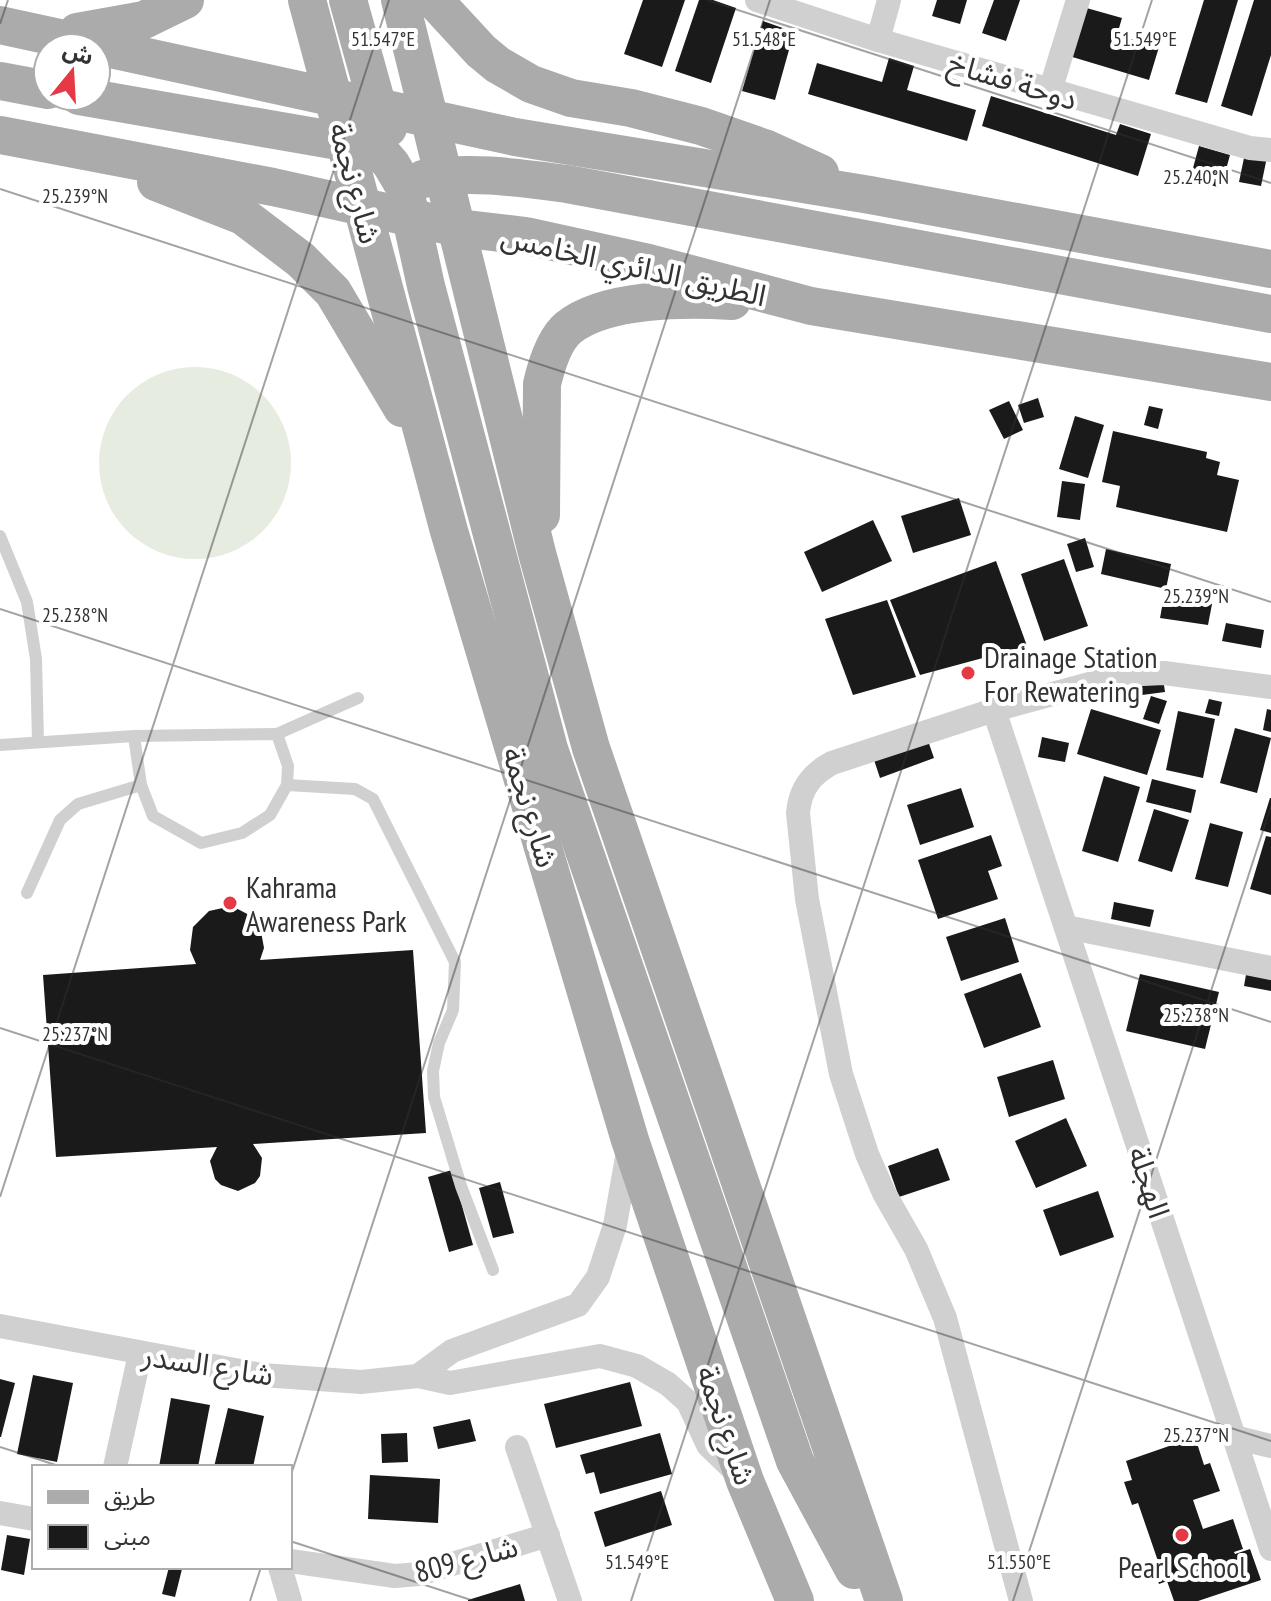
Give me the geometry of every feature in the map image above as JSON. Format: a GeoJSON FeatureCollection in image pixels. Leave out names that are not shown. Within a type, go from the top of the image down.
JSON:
{"type":"FeatureCollection","features":[{"type":"Feature","properties":{"kind":"main road"},"geometry":{"type":"LineString","coordinates":[[79,32],[144,20],[185,0]]}},
{"type":"Feature","properties":{"kind":"main road","name":"شارع نجمة"},"geometry":{"type":"LineString","coordinates":[[307,0],[332,97],[372,144],[364,208],[454,546],[630,1140],[745,1481],[795,1601]]}},
{"type":"Feature","properties":{"kind":"main road"},"geometry":{"type":"LineString","coordinates":[[348,0],[378,108],[372,144]]}},
{"type":"Feature","properties":{"kind":"main road"},"geometry":{"type":"LineString","coordinates":[[400,0],[430,120],[420,190],[426,286],[549,749],[795,1461],[871,1601]]}},
{"type":"Feature","properties":{"kind":"main road"},"geometry":{"type":"LineString","coordinates":[[434,0],[481,51],[531,84],[571,98],[631,108],[735,137],[870,195]]}},
{"type":"Feature","properties":{"kind":"main road"},"geometry":{"type":"LineString","coordinates":[[0,25],[36,32]]}},
{"type":"Feature","properties":{"kind":"main road"},"geometry":{"type":"LineString","coordinates":[[112,48],[515,137],[870,195],[1271,269]]}},
{"type":"Feature","properties":{"kind":"main road"},"geometry":{"type":"LineString","coordinates":[[0,81],[32,87]]}},
{"type":"Feature","properties":{"kind":"main road"},"geometry":{"type":"LineString","coordinates":[[112,101],[372,144],[430,120]]}},
{"type":"Feature","properties":{"kind":"main road"},"geometry":{"type":"LineString","coordinates":[[0,135],[273,187],[364,208],[420,190],[525,179],[567,184],[1271,314]]}},
{"type":"Feature","properties":{"kind":"main road"},"geometry":{"type":"LineString","coordinates":[[372,144],[458,228],[537,553],[591,748],[884,1601]]}},
{"type":"Feature","properties":{"kind":"main road"},"geometry":{"type":"LineString","coordinates":[[68,147],[243,216],[301,260],[333,292],[429,452]]}},
{"type":"Feature","properties":{"kind":"main road","name":"الطريق الدائري الخامس"},"geometry":{"type":"LineString","coordinates":[[458,228],[526,236],[649,263],[811,306],[1271,382]]}},
{"type":"Feature","properties":{"kind":"main road"},"geometry":{"type":"LineString","coordinates":[[537,553],[543,444],[542,384],[547,363],[567,329],[593,315],[673,299],[811,306]]}},
{"type":"Feature","properties":{"kind":"street","name":"دوحة فشاخ"},"geometry":{"type":"LineString","coordinates":[[757,0],[1050,91],[1250,148],[1271,150]]}},
{"type":"Feature","properties":{"kind":"street"},"geometry":{"type":"LineString","coordinates":[[878,40],[889,0]]}},
{"type":"Feature","properties":{"kind":"street"},"geometry":{"type":"LineString","coordinates":[[1050,91],[1078,0]]}},
{"type":"Feature","properties":{"kind":"street"},"geometry":{"type":"LineString","coordinates":[[1021,1601],[945,1318],[916,1249],[884,1193],[853,1115],[841,1074],[818,966],[802,860],[799,800],[811,777],[832,763],[994,710],[1122,675],[1164,673],[1271,687]]}},
{"type":"Feature","properties":{"kind":"street","name":"الهجلة"},"geometry":{"type":"LineString","coordinates":[[994,710],[1271,1549]]}},
{"type":"Feature","properties":{"kind":"street"},"geometry":{"type":"LineString","coordinates":[[1066,927],[1271,968]]}},
{"type":"Feature","properties":{"kind":"street"},"geometry":{"type":"LineString","coordinates":[[418,1376],[452,1351],[578,1305],[598,1277],[615,1225],[630,1140]]}},
{"type":"Feature","properties":{"kind":"street","name":"شارع السدر"},"geometry":{"type":"LineString","coordinates":[[0,1326],[262,1375],[361,1382],[418,1376],[450,1383],[600,1356],[637,1366],[668,1384],[688,1402],[708,1445],[745,1481]]}},
{"type":"Feature","properties":{"kind":"street"},"geometry":{"type":"LineString","coordinates":[[115,1465],[140,1354]]}},
{"type":"Feature","properties":{"kind":"street"},"geometry":{"type":"LineString","coordinates":[[1234,1437],[1271,1446]]}},
{"type":"Feature","properties":{"kind":"street"},"geometry":{"type":"LineString","coordinates":[[517,1447],[570,1601]]}},
{"type":"Feature","properties":{"kind":"street"},"geometry":{"type":"LineString","coordinates":[[0,1513],[32,1519]]}},
{"type":"Feature","properties":{"kind":"street","name":"شارع 809"},"geometry":{"type":"LineString","coordinates":[[292,1561],[395,1576],[419,1574],[548,1535]]}},
{"type":"Feature","properties":{"kind":"street"},"geometry":{"type":"LineString","coordinates":[[281,1569],[290,1601]]}},
{"type":"Feature","properties":{"kind":"lane"},"geometry":{"type":"LineString","coordinates":[[0,536],[27,602],[36,659],[38,742]]}},
{"type":"Feature","properties":{"kind":"lane"},"geometry":{"type":"LineString","coordinates":[[0,745],[134,736],[277,734],[358,698]]}},
{"type":"Feature","properties":{"kind":"lane"},"geometry":{"type":"LineString","coordinates":[[134,736],[141,785],[153,816],[201,843],[242,833],[270,815],[287,785],[288,766],[277,734]]}},
{"type":"Feature","properties":{"kind":"lane"},"geometry":{"type":"LineString","coordinates":[[27,893],[60,820],[78,804],[141,785]]}},
{"type":"Feature","properties":{"kind":"lane"},"geometry":{"type":"LineString","coordinates":[[287,785],[355,789],[373,799],[455,962],[453,1010],[439,1043],[433,1071],[434,1097],[461,1186],[493,1270]]}},
{"type":"Feature","properties":{"kind":"shaded area"},"geometry":{"type":"Polygon","coordinates":[[[195,367],[214,368],[232,374],[263,395],[284,426],[290,444],[290,482],[284,500],[263,531],[232,552],[214,558],[195,559],[176,558],[158,552],[127,531],[106,500],[100,482],[99,463],[100,444],[106,426],[127,395],[158,374],[176,368],[195,367]]]}},
{"type":"Feature","properties":{"kind":"building"},"geometry":{"type":"Polygon","coordinates":[[[643,0],[685,0],[662,67],[624,54],[643,0]]]}},
{"type":"Feature","properties":{"kind":"building"},"geometry":{"type":"Polygon","coordinates":[[[699,0],[713,0],[736,8],[711,83],[675,71],[699,0]]]}},
{"type":"Feature","properties":{"kind":"building"},"geometry":{"type":"Polygon","coordinates":[[[937,0],[967,0],[960,24],[932,16],[937,0]]]}},
{"type":"Feature","properties":{"kind":"building"},"geometry":{"type":"Polygon","coordinates":[[[994,0],[1020,0],[1006,41],[982,33],[994,0]]]}},
{"type":"Feature","properties":{"kind":"building"},"geometry":{"type":"Polygon","coordinates":[[[1204,0],[1238,0],[1207,103],[1175,94],[1204,0]]]}},
{"type":"Feature","properties":{"kind":"building"},"geometry":{"type":"Polygon","coordinates":[[[1254,0],[1271,0],[1271,55],[1252,116],[1221,106],[1254,0]]]}},
{"type":"Feature","properties":{"kind":"building"},"geometry":{"type":"Polygon","coordinates":[[[1083,7],[1122,18],[1117,35],[1159,47],[1149,80],[1069,56],[1083,7]]]}},
{"type":"Feature","properties":{"kind":"building"},"geometry":{"type":"Polygon","coordinates":[[[763,21],[794,32],[775,100],[742,91],[763,21]]]}},
{"type":"Feature","properties":{"kind":"building"},"geometry":{"type":"Polygon","coordinates":[[[889,58],[914,66],[907,90],[976,110],[967,141],[808,94],[817,63],[882,82],[889,58]]]}},
{"type":"Feature","properties":{"kind":"building"},"geometry":{"type":"Polygon","coordinates":[[[991,96],[1116,135],[1120,124],[1151,134],[1138,176],[982,126],[991,96]]]}},
{"type":"Feature","properties":{"kind":"building"},"geometry":{"type":"Polygon","coordinates":[[[1199,146],[1230,155],[1221,188],[1190,179],[1199,146]]]}},
{"type":"Feature","properties":{"kind":"building"},"geometry":{"type":"Polygon","coordinates":[[[1245,153],[1267,157],[1261,186],[1239,182],[1245,153]]]}},
{"type":"Feature","properties":{"kind":"building"},"geometry":{"type":"Polygon","coordinates":[[[1038,398],[1044,417],[1024,423],[1018,405],[1038,398]]]}},
{"type":"Feature","properties":{"kind":"building"},"geometry":{"type":"Polygon","coordinates":[[[1009,401],[1023,430],[1004,439],[989,410],[1009,401]]]}},
{"type":"Feature","properties":{"kind":"building"},"geometry":{"type":"Polygon","coordinates":[[[1149,406],[1163,409],[1158,429],[1144,425],[1149,406]]]}},
{"type":"Feature","properties":{"kind":"building"},"geometry":{"type":"Polygon","coordinates":[[[1075,416],[1104,425],[1088,478],[1059,469],[1075,416]]]}},
{"type":"Feature","properties":{"kind":"building"},"geometry":{"type":"Polygon","coordinates":[[[1113,431],[1207,452],[1206,458],[1220,462],[1217,475],[1239,480],[1227,532],[1116,507],[1120,486],[1102,482],[1113,431]]]}},
{"type":"Feature","properties":{"kind":"building"},"geometry":{"type":"Polygon","coordinates":[[[1062,481],[1085,484],[1080,520],[1057,517],[1062,481]]]}},
{"type":"Feature","properties":{"kind":"building"},"geometry":{"type":"Polygon","coordinates":[[[959,498],[971,535],[913,553],[901,516],[959,498]]]}},
{"type":"Feature","properties":{"kind":"building"},"geometry":{"type":"Polygon","coordinates":[[[873,520],[892,561],[822,592],[804,552],[873,520]]]}},
{"type":"Feature","properties":{"kind":"building"},"geometry":{"type":"Polygon","coordinates":[[[1085,538],[1094,567],[1076,572],[1067,544],[1085,538]]]}},
{"type":"Feature","properties":{"kind":"building"},"geometry":{"type":"Polygon","coordinates":[[[1106,549],[1171,564],[1166,589],[1101,574],[1106,549]]]}},
{"type":"Feature","properties":{"kind":"building"},"geometry":{"type":"Polygon","coordinates":[[[1064,559],[1088,626],[1044,641],[1021,574],[1064,559]]]}},
{"type":"Feature","properties":{"kind":"building"},"geometry":{"type":"Polygon","coordinates":[[[996,561],[1027,646],[920,675],[890,600],[996,561]]]}},
{"type":"Feature","properties":{"kind":"building"},"geometry":{"type":"Polygon","coordinates":[[[1164,596],[1212,604],[1208,625],[1160,618],[1164,596]]]}},
{"type":"Feature","properties":{"kind":"building"},"geometry":{"type":"Polygon","coordinates":[[[887,600],[916,677],[853,695],[825,619],[887,600]]]}},
{"type":"Feature","properties":{"kind":"building"},"geometry":{"type":"Polygon","coordinates":[[[1226,623],[1264,630],[1261,648],[1222,641],[1226,623]]]}},
{"type":"Feature","properties":{"kind":"building"},"geometry":{"type":"Polygon","coordinates":[[[1163,678],[1165,692],[1096,701],[1094,686],[1163,678]]]}},
{"type":"Feature","properties":{"kind":"building"},"geometry":{"type":"Polygon","coordinates":[[[1151,696],[1167,701],[1159,724],[1143,719],[1151,696]]]}},
{"type":"Feature","properties":{"kind":"building"},"geometry":{"type":"Polygon","coordinates":[[[1209,699],[1222,702],[1219,716],[1205,713],[1209,699]]]}},
{"type":"Feature","properties":{"kind":"building"},"geometry":{"type":"Polygon","coordinates":[[[1091,709],[1161,730],[1147,775],[1077,754],[1091,709]]]}},
{"type":"Feature","properties":{"kind":"building"},"geometry":{"type":"Polygon","coordinates":[[[1267,709],[1271,710],[1271,732],[1263,730],[1267,709]]]}},
{"type":"Feature","properties":{"kind":"building"},"geometry":{"type":"Polygon","coordinates":[[[1178,711],[1215,719],[1203,778],[1166,770],[1178,711]]]}},
{"type":"Feature","properties":{"kind":"building"},"geometry":{"type":"Polygon","coordinates":[[[1235,728],[1271,738],[1257,793],[1220,783],[1235,728]]]}},
{"type":"Feature","properties":{"kind":"building"},"geometry":{"type":"Polygon","coordinates":[[[926,735],[934,758],[880,778],[872,754],[926,735]]]}},
{"type":"Feature","properties":{"kind":"building"},"geometry":{"type":"Polygon","coordinates":[[[1042,737],[1069,743],[1065,762],[1038,757],[1042,737]]]}},
{"type":"Feature","properties":{"kind":"building"},"geometry":{"type":"Polygon","coordinates":[[[1104,776],[1140,787],[1118,862],[1082,851],[1104,776]]]}},
{"type":"Feature","properties":{"kind":"building"},"geometry":{"type":"Polygon","coordinates":[[[1152,779],[1196,790],[1191,813],[1146,802],[1152,779]]]}},
{"type":"Feature","properties":{"kind":"building"},"geometry":{"type":"Polygon","coordinates":[[[961,788],[974,827],[920,845],[907,805],[961,788]]]}},
{"type":"Feature","properties":{"kind":"building"},"geometry":{"type":"Polygon","coordinates":[[[1271,798],[1271,833],[1260,830],[1271,798]]]}},
{"type":"Feature","properties":{"kind":"building"},"geometry":{"type":"Polygon","coordinates":[[[1154,809],[1189,820],[1172,872],[1138,861],[1154,809]]]}},
{"type":"Feature","properties":{"kind":"building"},"geometry":{"type":"Polygon","coordinates":[[[1210,823],[1243,832],[1228,887],[1195,879],[1210,823]]]}},
{"type":"Feature","properties":{"kind":"building"},"geometry":{"type":"Polygon","coordinates":[[[991,835],[1002,866],[988,871],[998,899],[938,919],[918,860],[991,835]]]}},
{"type":"Feature","properties":{"kind":"building"},"geometry":{"type":"Polygon","coordinates":[[[1266,836],[1271,837],[1271,895],[1250,889],[1266,836]]]}},
{"type":"Feature","properties":{"kind":"building"},"geometry":{"type":"Polygon","coordinates":[[[1114,902],[1154,910],[1150,927],[1111,919],[1114,902]]]}},
{"type":"Feature","properties":{"kind":"building"},"geometry":{"type":"Polygon","coordinates":[[[232,906],[253,917],[260,926],[264,948],[260,960],[413,950],[426,1133],[253,1144],[262,1158],[260,1176],[255,1183],[238,1191],[221,1185],[215,1179],[210,1161],[217,1147],[56,1157],[43,975],[196,964],[190,950],[193,927],[209,911],[232,906]]]}},
{"type":"Feature","properties":{"kind":"building"},"geometry":{"type":"Polygon","coordinates":[[[1005,918],[1019,962],[961,981],[946,937],[1005,918]]]}},
{"type":"Feature","properties":{"kind":"building"},"geometry":{"type":"Polygon","coordinates":[[[1247,969],[1271,973],[1271,991],[1244,986],[1247,969]]]}},
{"type":"Feature","properties":{"kind":"building"},"geometry":{"type":"Polygon","coordinates":[[[1021,973],[1041,1027],[984,1048],[964,994],[1021,973]]]}},
{"type":"Feature","properties":{"kind":"building"},"geometry":{"type":"Polygon","coordinates":[[[1140,974],[1219,992],[1205,1049],[1126,1031],[1140,974]]]}},
{"type":"Feature","properties":{"kind":"building"},"geometry":{"type":"Polygon","coordinates":[[[1053,1060],[1065,1099],[1009,1117],[997,1077],[1053,1060]]]}},
{"type":"Feature","properties":{"kind":"building"},"geometry":{"type":"Polygon","coordinates":[[[1066,1118],[1087,1166],[1036,1188],[1015,1141],[1066,1118]]]}},
{"type":"Feature","properties":{"kind":"building"},"geometry":{"type":"Polygon","coordinates":[[[938,1148],[950,1180],[899,1197],[888,1166],[938,1148]]]}},
{"type":"Feature","properties":{"kind":"building"},"geometry":{"type":"Polygon","coordinates":[[[452,1170],[473,1245],[449,1252],[428,1177],[452,1170]]]}},
{"type":"Feature","properties":{"kind":"building"},"geometry":{"type":"Polygon","coordinates":[[[500,1182],[514,1233],[493,1238],[479,1188],[500,1182]]]}},
{"type":"Feature","properties":{"kind":"building"},"geometry":{"type":"Polygon","coordinates":[[[1098,1191],[1114,1237],[1060,1256],[1043,1210],[1098,1191]]]}},
{"type":"Feature","properties":{"kind":"building"},"geometry":{"type":"Polygon","coordinates":[[[33,1375],[73,1383],[57,1462],[17,1454],[33,1375]]]}},
{"type":"Feature","properties":{"kind":"building"},"geometry":{"type":"Polygon","coordinates":[[[0,1379],[15,1383],[1,1437],[0,1437],[0,1379]]]}},
{"type":"Feature","properties":{"kind":"building"},"geometry":{"type":"Polygon","coordinates":[[[630,1382],[642,1426],[556,1448],[544,1404],[630,1382]]]}},
{"type":"Feature","properties":{"kind":"building"},"geometry":{"type":"Polygon","coordinates":[[[171,1398],[210,1405],[198,1465],[159,1465],[171,1398]]]}},
{"type":"Feature","properties":{"kind":"building"},"geometry":{"type":"Polygon","coordinates":[[[228,1408],[264,1416],[253,1465],[214,1465],[228,1408]]]}},
{"type":"Feature","properties":{"kind":"building"},"geometry":{"type":"Polygon","coordinates":[[[470,1419],[476,1441],[438,1449],[433,1427],[470,1419]]]}},
{"type":"Feature","properties":{"kind":"building"},"geometry":{"type":"Polygon","coordinates":[[[407,1433],[408,1462],[382,1463],[381,1434],[407,1433]]]}},
{"type":"Feature","properties":{"kind":"building"},"geometry":{"type":"Polygon","coordinates":[[[660,1433],[672,1474],[600,1494],[594,1472],[586,1474],[580,1455],[660,1433]]]}},
{"type":"Feature","properties":{"kind":"building"},"geometry":{"type":"Polygon","coordinates":[[[1195,1437],[1204,1465],[1210,1463],[1220,1491],[1193,1500],[1203,1529],[1233,1519],[1243,1549],[1234,1552],[1250,1549],[1261,1580],[1198,1601],[1174,1601],[1167,1581],[1159,1584],[1153,1566],[1159,1564],[1138,1503],[1132,1505],[1124,1482],[1132,1480],[1126,1461],[1195,1437]]]}},
{"type":"Feature","properties":{"kind":"building"},"geometry":{"type":"Polygon","coordinates":[[[370,1475],[440,1479],[438,1523],[368,1519],[370,1475]]]}},
{"type":"Feature","properties":{"kind":"building"},"geometry":{"type":"Polygon","coordinates":[[[661,1491],[672,1525],[605,1547],[594,1512],[661,1491]]]}},
{"type":"Feature","properties":{"kind":"building"},"geometry":{"type":"Polygon","coordinates":[[[7,1535],[30,1539],[24,1575],[1,1570],[7,1535]]]}},
{"type":"Feature","properties":{"kind":"building"},"geometry":{"type":"Polygon","coordinates":[[[168,1569],[182,1569],[175,1597],[162,1594],[168,1569]]]}},
{"type":"Feature","properties":{"kind":"building"},"geometry":{"type":"Polygon","coordinates":[[[520,1584],[525,1601],[468,1601],[468,1600],[520,1584]]]}},
{"type":"Feature","properties":{"kind":"place","name":"Drainage Station For Rewatering"},"geometry":{"type":"Point","coordinates":[968,673]}},
{"type":"Feature","properties":{"kind":"place","name":"Kahrama Awareness Park"},"geometry":{"type":"Point","coordinates":[230,903]}},
{"type":"Feature","properties":{"kind":"place","name":"Pearl School"},"geometry":{"type":"Point","coordinates":[1182,1535]}}]}
